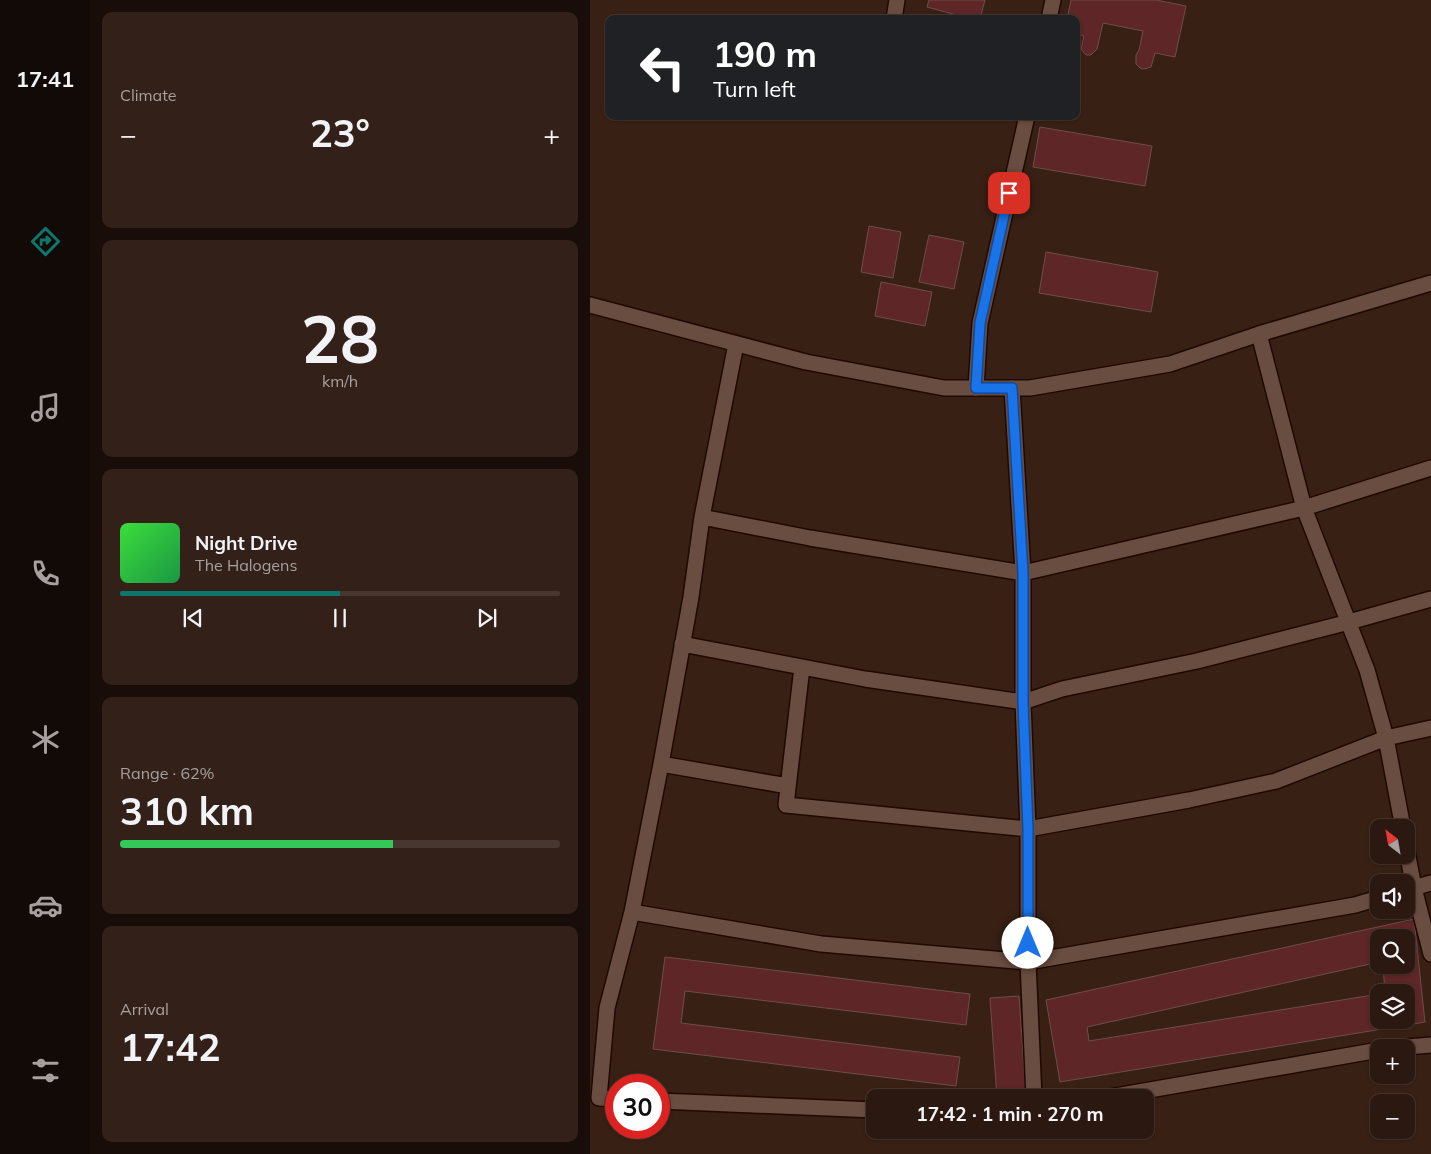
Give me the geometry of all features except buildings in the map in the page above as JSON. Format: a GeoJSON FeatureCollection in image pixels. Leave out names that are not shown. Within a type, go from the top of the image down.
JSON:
{"type":"FeatureCollection","features":[{"type":"Feature","properties":{"kind":"street"},"geometry":{"type":"LineString","coordinates":[[895,15],[897,0]]}},
{"type":"Feature","properties":{"kind":"street"},"geometry":{"type":"LineString","coordinates":[[1050,15],[1052,0]]}},
{"type":"Feature","properties":{"kind":"street"},"geometry":{"type":"LineString","coordinates":[[976,388],[980,323],[1026,120]]}},
{"type":"Feature","properties":{"kind":"street"},"geometry":{"type":"LineString","coordinates":[[590,305],[806,362],[944,388],[1030,388],[1170,364],[1259,334],[1431,282]]}},
{"type":"Feature","properties":{"kind":"street"},"geometry":{"type":"LineString","coordinates":[[1259,334],[1304,508],[1367,670],[1386,738],[1401,819]]}},
{"type":"Feature","properties":{"kind":"street"},"geometry":{"type":"LineString","coordinates":[[605,1098],[599,1098],[608,1008],[632,912],[661,764],[702,517],[736,344]]}},
{"type":"Feature","properties":{"kind":"street"},"geometry":{"type":"LineString","coordinates":[[1012,388],[1023,573],[1023,702],[1028,829],[1028,962],[1034,1089]]}},
{"type":"Feature","properties":{"kind":"street"},"geometry":{"type":"LineString","coordinates":[[702,517],[810,538],[1023,573],[1304,508],[1431,468]]}},
{"type":"Feature","properties":{"kind":"street"},"geometry":{"type":"LineString","coordinates":[[682,644],[865,679],[1023,702],[1062,689],[1197,661],[1431,599]]}},
{"type":"Feature","properties":{"kind":"street"},"geometry":{"type":"LineString","coordinates":[[802,667],[786,805],[1028,829],[1189,800],[1276,781],[1386,738],[1431,728]]}},
{"type":"Feature","properties":{"kind":"street"},"geometry":{"type":"LineString","coordinates":[[661,764],[788,786]]}},
{"type":"Feature","properties":{"kind":"street"},"geometry":{"type":"LineString","coordinates":[[1415,888],[1431,883]]}},
{"type":"Feature","properties":{"kind":"street"},"geometry":{"type":"LineString","coordinates":[[632,912],[821,944],[1028,962],[1355,905],[1370,901]]}},
{"type":"Feature","properties":{"kind":"street"},"geometry":{"type":"LineString","coordinates":[[1415,904],[1431,954]]}},
{"type":"Feature","properties":{"kind":"street"},"geometry":{"type":"LineString","coordinates":[[1415,1046],[1431,1045]]}},
{"type":"Feature","properties":{"kind":"street"},"geometry":{"type":"LineString","coordinates":[[1154,1089],[1370,1052]]}},
{"type":"Feature","properties":{"kind":"street"},"geometry":{"type":"LineString","coordinates":[[670,1101],[866,1110]]}},
{"type":"Feature","properties":{"kind":"route"},"geometry":{"type":"LineString","coordinates":[[1009,193],[980,323],[976,388],[1012,388],[1023,573],[1023,702],[1028,829],[1028,943]]}}]}
